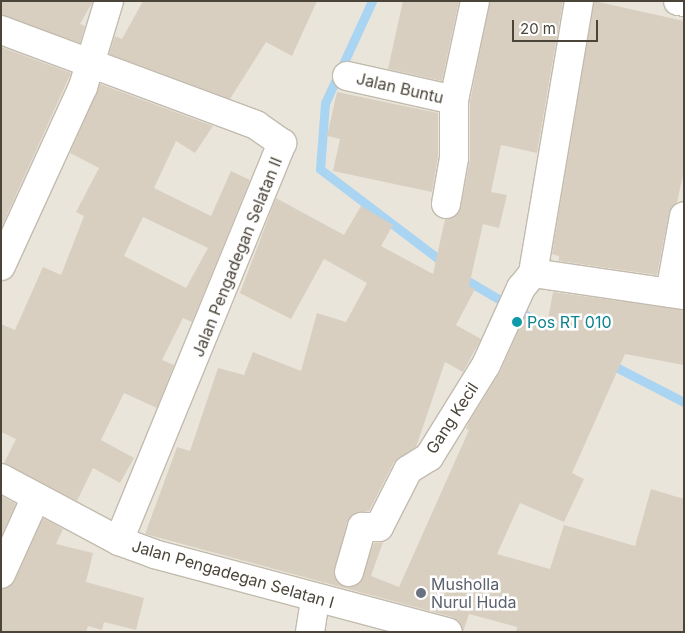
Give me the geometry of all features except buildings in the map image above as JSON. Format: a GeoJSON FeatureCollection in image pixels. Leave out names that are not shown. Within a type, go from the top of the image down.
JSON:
{"type":"FeatureCollection","features":[{"type":"Feature","properties":{"kind":"street"},"geometry":{"type":"LineString","coordinates":[[1,266],[91,66],[109,1]]}},
{"type":"Feature","properties":{"kind":"street","name":"Jalan Buntu"},"geometry":{"type":"LineString","coordinates":[[446,204],[454,158],[454,100],[475,1]]}},
{"type":"Feature","properties":{"kind":"street"},"geometry":{"type":"LineString","coordinates":[[579,1],[522,291],[677,294],[684,216]]}},
{"type":"Feature","properties":{"kind":"street"},"geometry":{"type":"LineString","coordinates":[[678,1],[684,2]]}},
{"type":"Feature","properties":{"kind":"street","name":"Jalan Pengadegan Selatan II"},"geometry":{"type":"LineString","coordinates":[[1,30],[91,66],[256,125],[282,143],[119,541]]}},
{"type":"Feature","properties":{"kind":"street","name":"Jalan Buntu"},"geometry":{"type":"LineString","coordinates":[[347,76],[454,100]]}},
{"type":"Feature","properties":{"kind":"street","name":"Gang Kecil"},"geometry":{"type":"LineString","coordinates":[[349,572],[362,527],[379,527],[408,470],[429,457],[486,365],[522,291]]}},
{"type":"Feature","properties":{"kind":"street","name":"Jalan Pengadegan Selatan I"},"geometry":{"type":"LineString","coordinates":[[1,478],[36,499],[119,541],[172,560],[315,599],[448,632]]}},
{"type":"Feature","properties":{"kind":"street"},"geometry":{"type":"LineString","coordinates":[[1,574],[36,499]]}},
{"type":"Feature","properties":{"kind":"street"},"geometry":{"type":"LineString","coordinates":[[310,632],[315,599]]}},
{"type":"Feature","properties":{"kind":"shaded area"},"geometry":{"type":"Polygon","coordinates":[[[1,1],[684,1],[684,632],[1,632],[1,1]]]}},
{"type":"Feature","properties":{"kind":"waterway"},"geometry":{"type":"LineString","coordinates":[[372,1],[325,103],[320,169],[445,264]]}},
{"type":"Feature","properties":{"kind":"waterway"},"geometry":{"type":"LineString","coordinates":[[461,277],[555,332]]}},
{"type":"Feature","properties":{"kind":"waterway"},"geometry":{"type":"LineString","coordinates":[[610,364],[684,402]]}},
{"type":"Feature","properties":{"kind":"place","name":"Pos RT 010"},"geometry":{"type":"Point","coordinates":[517,322]}},
{"type":"Feature","properties":{"kind":"place","name":"Musholla Nurul Huda"},"geometry":{"type":"Point","coordinates":[421,593]}}]}
